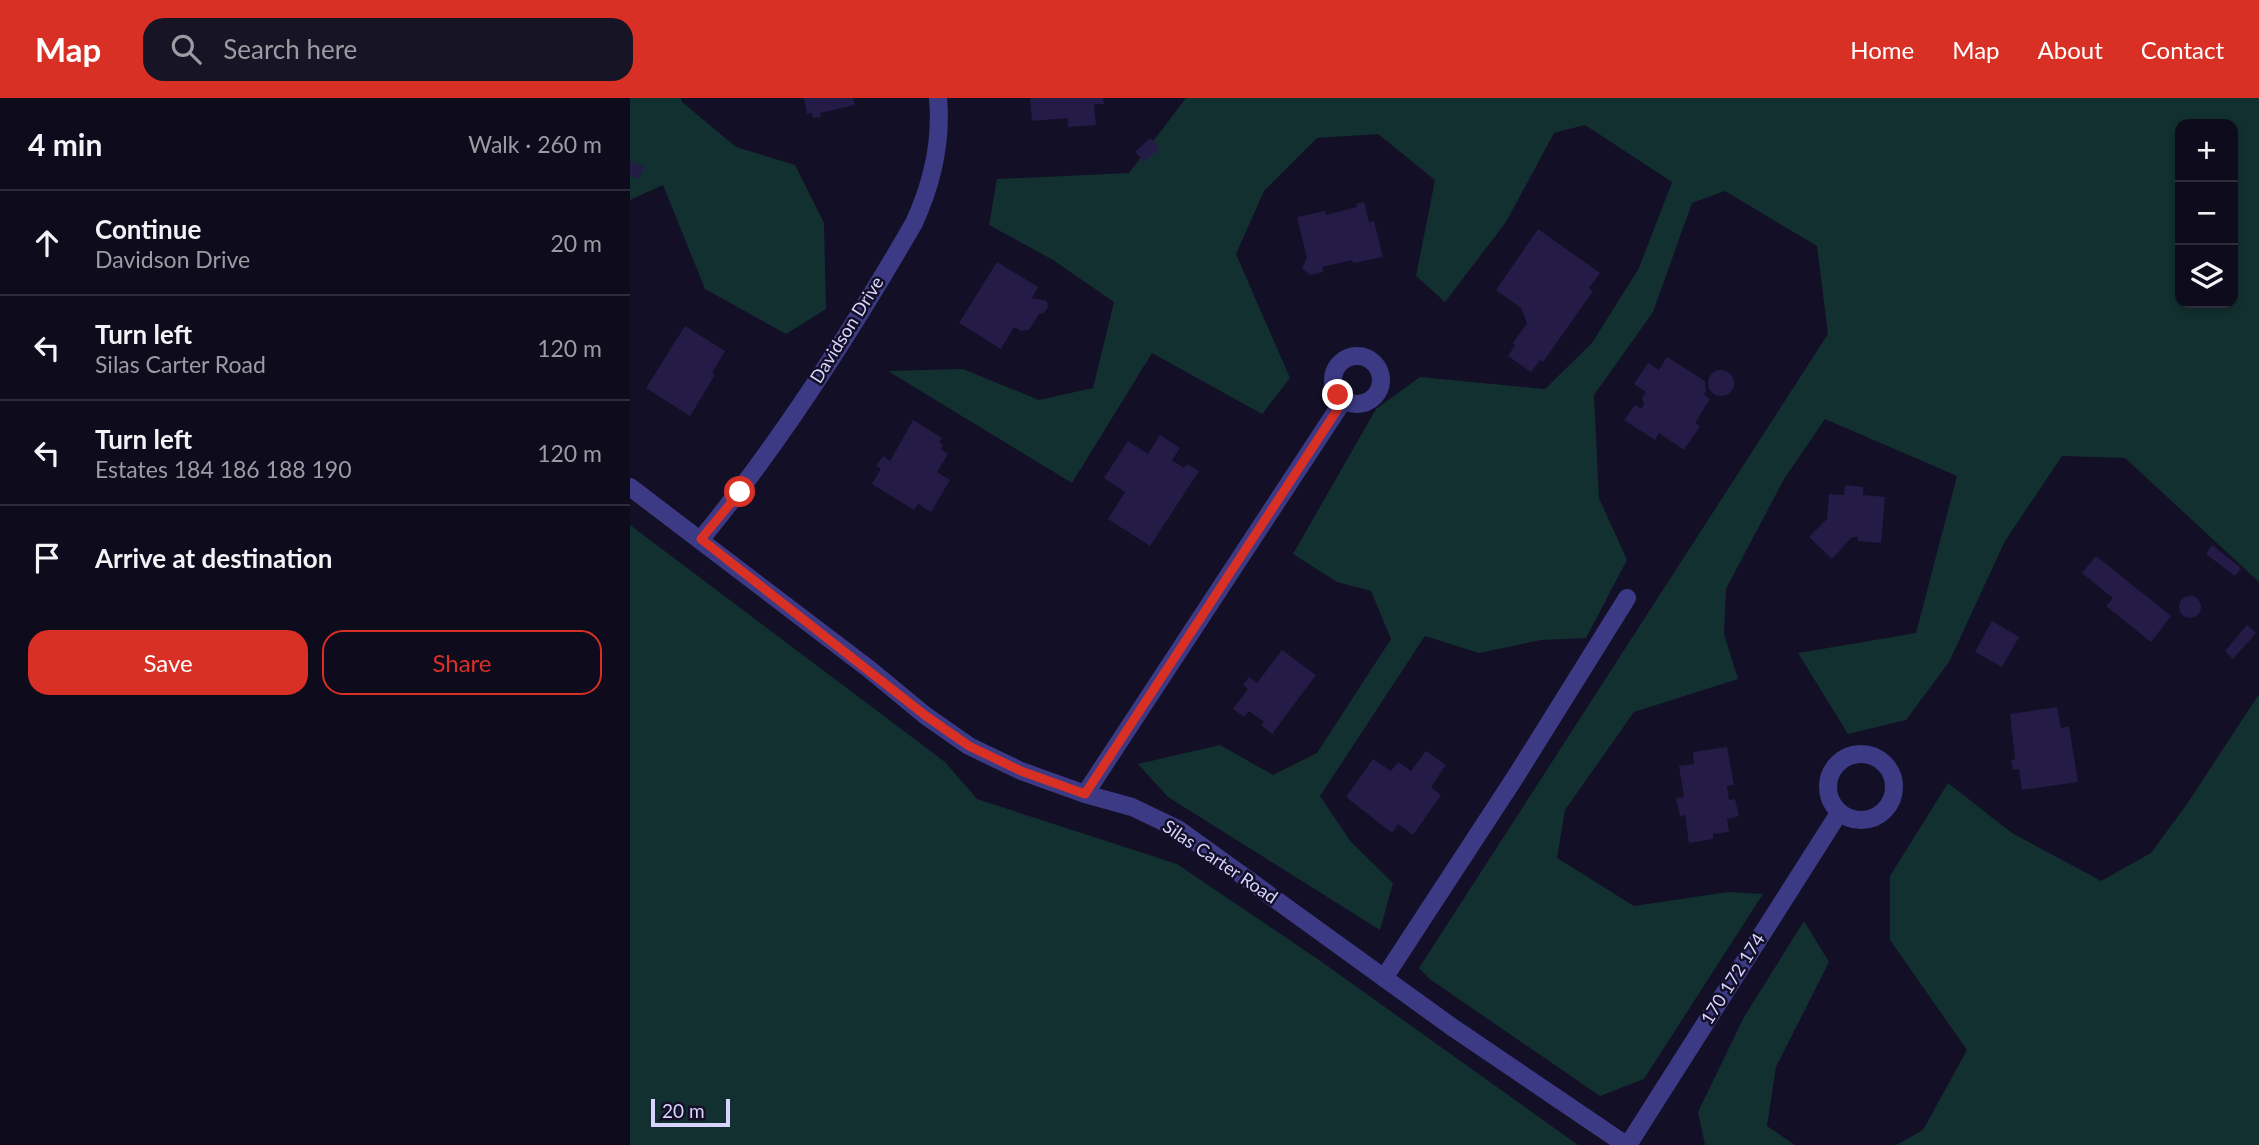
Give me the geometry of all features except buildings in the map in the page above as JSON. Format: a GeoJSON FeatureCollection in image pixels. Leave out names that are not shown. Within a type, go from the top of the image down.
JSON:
{"type":"FeatureCollection","features":[{"type":"Feature","properties":{"kind":"street","name":"Davidson Drive"},"geometry":{"type":"LineString","coordinates":[[701,539],[740,492],[775,442],[914,223],[934,170],[938,98]]}},
{"type":"Feature","properties":{"kind":"street"},"geometry":{"type":"LineString","coordinates":[[1085,794],[1343,401]]}},
{"type":"Feature","properties":{"kind":"street","name":"Silas Carter Road"},"geometry":{"type":"LineString","coordinates":[[630,487],[701,539],[926,716],[969,746],[1021,771],[1085,794],[1132,807],[1178,829],[1452,1027],[1627,1145]]}},
{"type":"Feature","properties":{"kind":"street"},"geometry":{"type":"LineString","coordinates":[[1384,978],[1516,776],[1627,598]]}},
{"type":"Feature","properties":{"kind":"street","name":"170 172 174"},"geometry":{"type":"LineString","coordinates":[[1627,1145],[1839,813]]}},
{"type":"Feature","properties":{"kind":"green space"},"geometry":{"type":"Polygon","coordinates":[[[630,98],[681,98],[681,101],[736,147],[795,165],[824,223],[826,309],[786,334],[705,289],[663,185],[630,200],[630,98]]]}},
{"type":"Feature","properties":{"kind":"green space"},"geometry":{"type":"Polygon","coordinates":[[[1186,98],[2259,98],[2259,582],[2125,458],[2062,456],[2005,541],[1949,662],[1906,720],[1848,734],[1798,653],[1916,633],[1957,476],[1825,419],[1784,479],[1726,589],[1724,634],[1738,679],[1634,712],[1565,810],[1557,858],[1634,906],[1728,892],[1763,894],[1644,1079],[1600,1096],[1431,980],[1419,968],[1828,334],[1817,246],[1725,191],[1692,203],[1653,312],[1594,395],[1599,498],[1627,560],[1586,638],[1541,640],[1479,653],[1425,636],[1320,796],[1351,842],[1393,883],[1380,930],[1168,797],[1138,764],[1220,745],[1273,775],[1317,753],[1391,639],[1371,591],[1337,582],[1293,554],[1376,409],[1420,377],[1545,389],[1592,343],[1639,268],[1672,182],[1585,125],[1554,133],[1506,222],[1445,302],[1416,276],[1435,180],[1378,134],[1317,138],[1264,191],[1236,254],[1290,378],[1262,414],[1152,353],[1072,483],[888,371],[963,369],[1039,400],[1093,388],[1114,302],[1053,260],[989,225],[997,179],[1129,173],[1186,98]]]}},
{"type":"Feature","properties":{"kind":"green space"},"geometry":{"type":"Polygon","coordinates":[[[630,525],[945,762],[977,799],[1177,864],[1319,960],[1578,1145],[630,1145],[630,525]]]}},
{"type":"Feature","properties":{"kind":"green space"},"geometry":{"type":"Polygon","coordinates":[[[2259,694],[2259,1145],[1896,1145],[1923,1130],[1967,1050],[1890,940],[1890,876],[1948,783],[2012,833],[2101,881],[2151,853],[2187,804],[2259,694]]]}},
{"type":"Feature","properties":{"kind":"green space"},"geometry":{"type":"Polygon","coordinates":[[[1804,921],[1829,962],[1776,1067],[1767,1126],[1795,1145],[1705,1145],[1698,1112],[1744,1017],[1804,921]]]}},
{"type":"Feature","properties":{"kind":"route"},"geometry":{"type":"LineString","coordinates":[[740,492],[701,539],[926,716],[969,746],[1021,771],[1085,794],[1343,401],[1338,395]]}}]}
